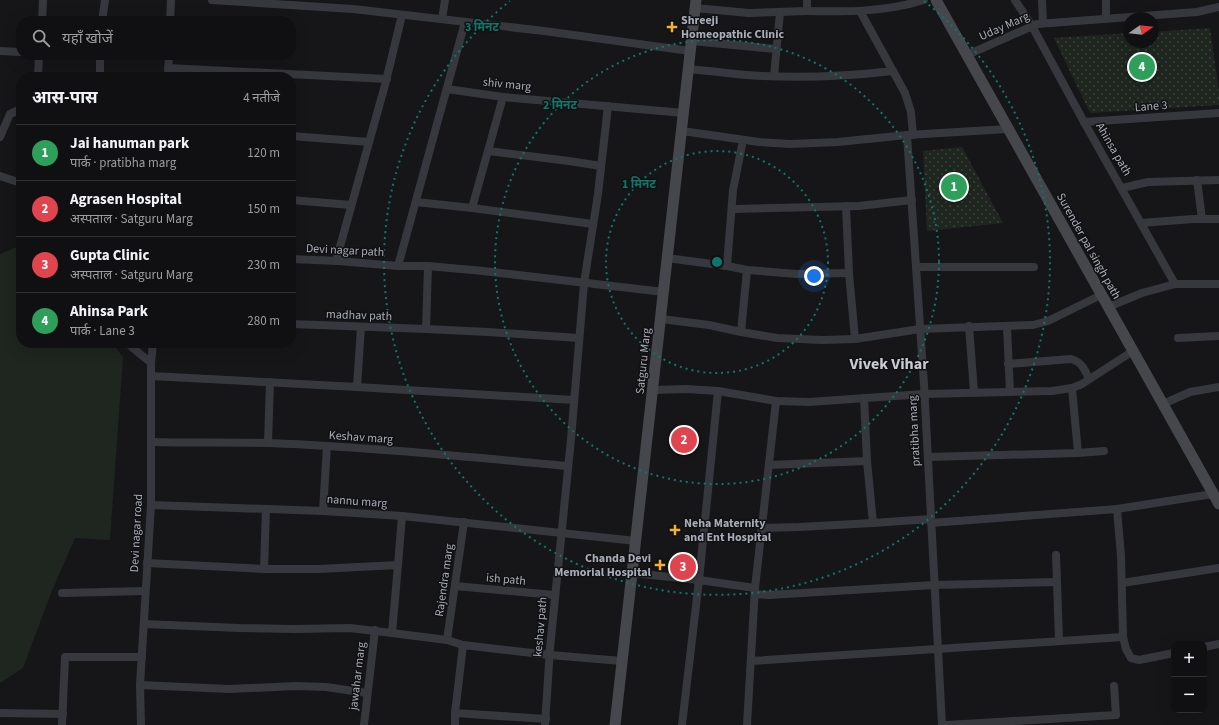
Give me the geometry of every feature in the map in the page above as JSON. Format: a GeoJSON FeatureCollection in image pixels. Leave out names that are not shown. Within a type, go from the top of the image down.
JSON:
{"type":"FeatureCollection","features":[{"type":"Feature","properties":{"kind":"street"},"geometry":{"type":"LineString","coordinates":[[42,16],[43,0]]}},
{"type":"Feature","properties":{"kind":"street"},"geometry":{"type":"LineString","coordinates":[[102,16],[104,0]]}},
{"type":"Feature","properties":{"kind":"street"},"geometry":{"type":"LineString","coordinates":[[170,16],[171,0]]}},
{"type":"Feature","properties":{"kind":"street"},"geometry":{"type":"LineString","coordinates":[[212,0],[297,3],[691,46],[776,49]]}},
{"type":"Feature","properties":{"kind":"street"},"geometry":{"type":"LineString","coordinates":[[356,0],[356,9]]}},
{"type":"Feature","properties":{"kind":"street"},"geometry":{"type":"LineString","coordinates":[[442,19],[445,0]]}},
{"type":"Feature","properties":{"kind":"street"},"geometry":{"type":"LineString","coordinates":[[806,11],[807,0]]}},
{"type":"Feature","properties":{"kind":"street"},"geometry":{"type":"LineString","coordinates":[[696,4],[749,13],[860,11],[904,6],[924,0]]}},
{"type":"Feature","properties":{"kind":"street","name":"Surender pal singh path"},"geometry":{"type":"LineString","coordinates":[[936,0],[1219,504]]}},
{"type":"Feature","properties":{"kind":"street","name":"Ahinsa path"},"geometry":{"type":"LineString","coordinates":[[1015,0],[1032,26],[1175,284]]}},
{"type":"Feature","properties":{"kind":"street"},"geometry":{"type":"LineString","coordinates":[[1042,0],[1043,23]]}},
{"type":"Feature","properties":{"kind":"street"},"geometry":{"type":"LineString","coordinates":[[1106,0],[1106,18]]}},
{"type":"Feature","properties":{"kind":"street","name":"Satguru Marg"},"geometry":{"type":"LineString","coordinates":[[615,725],[696,4]]}},
{"type":"Feature","properties":{"kind":"street","name":"Uday Marg"},"geometry":{"type":"LineString","coordinates":[[967,55],[1037,24],[1197,12],[1219,7]]}},
{"type":"Feature","properties":{"kind":"street","name":"pratibha marg"},"geometry":{"type":"LineString","coordinates":[[860,11],[905,93],[911,112],[910,135],[912,200],[928,457],[942,725]]}},
{"type":"Feature","properties":{"kind":"street"},"geometry":{"type":"LineString","coordinates":[[774,76],[780,12]]}},
{"type":"Feature","properties":{"kind":"street"},"geometry":{"type":"LineString","coordinates":[[336,261],[387,79],[402,14]]}},
{"type":"Feature","properties":{"kind":"street"},"geometry":{"type":"LineString","coordinates":[[398,266],[465,22]]}},
{"type":"Feature","properties":{"kind":"street"},"geometry":{"type":"LineString","coordinates":[[0,51],[16,52]]}},
{"type":"Feature","properties":{"kind":"street"},"geometry":{"type":"LineString","coordinates":[[38,72],[39,60]]}},
{"type":"Feature","properties":{"kind":"street"},"geometry":{"type":"LineString","coordinates":[[100,60],[100,72]]}},
{"type":"Feature","properties":{"kind":"street"},"geometry":{"type":"LineString","coordinates":[[168,72],[169,60]]}},
{"type":"Feature","properties":{"kind":"street"},"geometry":{"type":"LineString","coordinates":[[168,68],[248,72]]}},
{"type":"Feature","properties":{"kind":"street"},"geometry":{"type":"LineString","coordinates":[[688,69],[774,76],[815,77],[852,76],[893,71]]}},
{"type":"Feature","properties":{"kind":"street"},"geometry":{"type":"LineString","coordinates":[[296,74],[387,79]]}},
{"type":"Feature","properties":{"kind":"street","name":"shiv marg"},"geometry":{"type":"LineString","coordinates":[[447,89],[503,96],[684,113]]}},
{"type":"Feature","properties":{"kind":"street"},"geometry":{"type":"LineString","coordinates":[[472,208],[503,96]]}},
{"type":"Feature","properties":{"kind":"street","name":"keshav path"},"geometry":{"type":"LineString","coordinates":[[545,722],[555,595],[584,283],[608,106]]}},
{"type":"Feature","properties":{"kind":"street"},"geometry":{"type":"LineString","coordinates":[[0,137],[10,114],[16,111]]}},
{"type":"Feature","properties":{"kind":"street","name":"Lane 3"},"geometry":{"type":"LineString","coordinates":[[1084,122],[1219,113]]}},
{"type":"Feature","properties":{"kind":"street"},"geometry":{"type":"LineString","coordinates":[[682,131],[743,140],[790,144],[838,142],[910,135],[1008,129]]}},
{"type":"Feature","properties":{"kind":"street"},"geometry":{"type":"LineString","coordinates":[[296,136],[369,142]]}},
{"type":"Feature","properties":{"kind":"street"},"geometry":{"type":"LineString","coordinates":[[727,266],[733,190],[743,140]]}},
{"type":"Feature","properties":{"kind":"street"},"geometry":{"type":"LineString","coordinates":[[488,151],[601,166]]}},
{"type":"Feature","properties":{"kind":"street"},"geometry":{"type":"LineString","coordinates":[[0,176],[16,181]]}},
{"type":"Feature","properties":{"kind":"street"},"geometry":{"type":"LineString","coordinates":[[1197,180],[1202,219]]}},
{"type":"Feature","properties":{"kind":"street"},"geometry":{"type":"LineString","coordinates":[[1122,188],[1148,182],[1219,180]]}},
{"type":"Feature","properties":{"kind":"street"},"geometry":{"type":"LineString","coordinates":[[296,200],[351,205]]}},
{"type":"Feature","properties":{"kind":"street"},"geometry":{"type":"LineString","coordinates":[[732,208],[859,206],[912,200]]}},
{"type":"Feature","properties":{"kind":"street"},"geometry":{"type":"LineString","coordinates":[[416,202],[593,224]]}},
{"type":"Feature","properties":{"kind":"street"},"geometry":{"type":"LineString","coordinates":[[846,206],[849,272],[855,339]]}},
{"type":"Feature","properties":{"kind":"street"},"geometry":{"type":"LineString","coordinates":[[1142,223],[1219,219]]}},
{"type":"Feature","properties":{"kind":"street"},"geometry":{"type":"LineString","coordinates":[[667,258],[747,270],[797,274],[849,272]]}},
{"type":"Feature","properties":{"kind":"street","name":"Devi nagar path"},"geometry":{"type":"LineString","coordinates":[[296,259],[398,266],[428,266],[664,292]]}},
{"type":"Feature","properties":{"kind":"street"},"geometry":{"type":"LineString","coordinates":[[426,329],[428,266]]}},
{"type":"Feature","properties":{"kind":"street"},"geometry":{"type":"LineString","coordinates":[[916,267],[1034,267]]}},
{"type":"Feature","properties":{"kind":"street"},"geometry":{"type":"LineString","coordinates":[[742,332],[747,270]]}},
{"type":"Feature","properties":{"kind":"street"},"geometry":{"type":"LineString","coordinates":[[1108,307],[1142,293],[1175,284],[1219,284]]}},
{"type":"Feature","properties":{"kind":"street"},"geometry":{"type":"LineString","coordinates":[[661,319],[709,325],[777,338],[822,340],[855,339],[920,329],[969,326],[1033,326],[1048,321],[1101,295]]}},
{"type":"Feature","properties":{"kind":"street","name":"madhav path"},"geometry":{"type":"LineString","coordinates":[[296,324],[488,332],[579,338]]}},
{"type":"Feature","properties":{"kind":"street"},"geometry":{"type":"LineString","coordinates":[[969,326],[974,392]]}},
{"type":"Feature","properties":{"kind":"street"},"geometry":{"type":"LineString","coordinates":[[357,387],[361,327]]}},
{"type":"Feature","properties":{"kind":"street"},"geometry":{"type":"LineString","coordinates":[[1007,327],[1010,392]]}},
{"type":"Feature","properties":{"kind":"street"},"geometry":{"type":"LineString","coordinates":[[1178,338],[1219,336]]}},
{"type":"Feature","properties":{"kind":"street"},"geometry":{"type":"LineString","coordinates":[[133,348],[151,363]]}},
{"type":"Feature","properties":{"kind":"street","name":"Devi nagar road"},"geometry":{"type":"LineString","coordinates":[[141,725],[140,685],[151,505],[151,363],[152,348]]}},
{"type":"Feature","properties":{"kind":"street"},"geometry":{"type":"LineString","coordinates":[[653,390],[686,389],[718,391],[776,401],[809,402],[924,394],[1052,391],[1072,388],[1082,384],[1133,351]]}},
{"type":"Feature","properties":{"kind":"street"},"geometry":{"type":"LineString","coordinates":[[1008,364],[1072,359],[1076,360],[1082,365],[1089,379]]}},
{"type":"Feature","properties":{"kind":"street"},"geometry":{"type":"LineString","coordinates":[[151,376],[574,400]]}},
{"type":"Feature","properties":{"kind":"street"},"geometry":{"type":"LineString","coordinates":[[268,443],[270,382]]}},
{"type":"Feature","properties":{"kind":"street"},"geometry":{"type":"LineString","coordinates":[[1163,404],[1190,392],[1219,386]]}},
{"type":"Feature","properties":{"kind":"street"},"geometry":{"type":"LineString","coordinates":[[1072,388],[1078,453]]}},
{"type":"Feature","properties":{"kind":"street"},"geometry":{"type":"LineString","coordinates":[[682,725],[699,580],[718,391]]}},
{"type":"Feature","properties":{"kind":"street"},"geometry":{"type":"LineString","coordinates":[[864,398],[867,461],[873,523]]}},
{"type":"Feature","properties":{"kind":"street"},"geometry":{"type":"LineString","coordinates":[[747,725],[755,591],[776,401]]}},
{"type":"Feature","properties":{"kind":"street","name":"Keshav marg"},"geometry":{"type":"LineString","coordinates":[[151,442],[268,443],[327,446],[453,455],[568,466]]}},
{"type":"Feature","properties":{"kind":"street"},"geometry":{"type":"LineString","coordinates":[[322,511],[327,446]]}},
{"type":"Feature","properties":{"kind":"street"},"geometry":{"type":"LineString","coordinates":[[928,457],[1104,451]]}},
{"type":"Feature","properties":{"kind":"street"},"geometry":{"type":"LineString","coordinates":[[768,465],[867,461]]}},
{"type":"Feature","properties":{"kind":"street"},"geometry":{"type":"LineString","coordinates":[[762,528],[1021,517],[1116,509],[1213,494]]}},
{"type":"Feature","properties":{"kind":"street","name":"nannu marg"},"geometry":{"type":"LineString","coordinates":[[151,505],[322,511],[402,516],[636,541]]}},
{"type":"Feature","properties":{"kind":"street"},"geometry":{"type":"LineString","coordinates":[[264,569],[266,509]]}},
{"type":"Feature","properties":{"kind":"street"},"geometry":{"type":"LineString","coordinates":[[1116,509],[1121,556],[1123,637],[1126,649],[1131,658],[1139,660],[1171,654]]}},
{"type":"Feature","properties":{"kind":"street"},"geometry":{"type":"LineString","coordinates":[[392,633],[402,516]]}},
{"type":"Feature","properties":{"kind":"street","name":"Rajendra marg"},"geometry":{"type":"LineString","coordinates":[[447,640],[464,522]]}},
{"type":"Feature","properties":{"kind":"street"},"geometry":{"type":"LineString","coordinates":[[1056,555],[1059,641]]}},
{"type":"Feature","properties":{"kind":"street"},"geometry":{"type":"LineString","coordinates":[[147,563],[264,569],[319,569],[398,565]]}},
{"type":"Feature","properties":{"kind":"street"},"geometry":{"type":"LineString","coordinates":[[1122,583],[1219,568]]}},
{"type":"Feature","properties":{"kind":"street"},"geometry":{"type":"LineString","coordinates":[[632,573],[699,580],[769,595],[934,585],[1057,582]]}},
{"type":"Feature","properties":{"kind":"street","name":"ish path"},"geometry":{"type":"LineString","coordinates":[[454,586],[555,595]]}},
{"type":"Feature","properties":{"kind":"street"},"geometry":{"type":"LineString","coordinates":[[62,593],[145,592]]}},
{"type":"Feature","properties":{"kind":"street"},"geometry":{"type":"LineString","coordinates":[[144,624],[239,628],[350,628],[447,640],[464,645],[550,655],[622,661]]}},
{"type":"Feature","properties":{"kind":"street","name":"jawahar marg"},"geometry":{"type":"LineString","coordinates":[[364,725],[375,630]]}},
{"type":"Feature","properties":{"kind":"street"},"geometry":{"type":"LineString","coordinates":[[750,661],[1123,637]]}},
{"type":"Feature","properties":{"kind":"street"},"geometry":{"type":"LineString","coordinates":[[1207,646],[1219,644]]}},
{"type":"Feature","properties":{"kind":"street"},"geometry":{"type":"LineString","coordinates":[[455,725],[455,713],[464,645]]}},
{"type":"Feature","properties":{"kind":"street"},"geometry":{"type":"LineString","coordinates":[[62,725],[65,657],[142,657]]}},
{"type":"Feature","properties":{"kind":"street"},"geometry":{"type":"LineString","coordinates":[[140,685],[229,689],[296,686],[326,687],[367,693]]}},
{"type":"Feature","properties":{"kind":"street"},"geometry":{"type":"LineString","coordinates":[[947,725],[1116,715],[1114,686]]}},
{"type":"Feature","properties":{"kind":"street"},"geometry":{"type":"LineString","coordinates":[[0,713],[63,714]]}},
{"type":"Feature","properties":{"kind":"street"},"geometry":{"type":"LineString","coordinates":[[455,713],[545,722]]}},
{"type":"Feature","properties":{"kind":"shaded area"},"geometry":{"type":"Polygon","coordinates":[[[1210,28],[1219,93],[1219,105],[1090,113],[1054,38],[1123,33],[1123,48],[1159,48],[1159,32],[1210,28]]]}},
{"type":"Feature","properties":{"kind":"shaded area"},"geometry":{"type":"Polygon","coordinates":[[[962,147],[1003,223],[927,231],[923,151],[962,147]]]}},
{"type":"Feature","properties":{"kind":"shaded area"},"geometry":{"type":"Polygon","coordinates":[[[16,247],[16,348],[116,348],[123,357],[110,540],[75,538],[51,593],[23,668],[0,683],[0,254],[16,247]]]}},
{"type":"Feature","properties":{"kind":"place","name":"Shreeji Homeopathic Clinic"},"geometry":{"type":"Point","coordinates":[672,27]}},
{"type":"Feature","properties":{"kind":"place","name":"Ahinsa Park"},"geometry":{"type":"Point","coordinates":[1142,67]}},
{"type":"Feature","properties":{"kind":"place","name":"Jai hanuman park"},"geometry":{"type":"Point","coordinates":[954,187]}},
{"type":"Feature","properties":{"kind":"place","name":"Agrasen Hospital"},"geometry":{"type":"Point","coordinates":[684,440]}},
{"type":"Feature","properties":{"kind":"place","name":"Neha Maternity and Ent Hospital"},"geometry":{"type":"Point","coordinates":[675,530]}},
{"type":"Feature","properties":{"kind":"place","name":"Chanda Devi Memorial Hospital"},"geometry":{"type":"Point","coordinates":[660,565]}},
{"type":"Feature","properties":{"kind":"place","name":"Gupta Clinic"},"geometry":{"type":"Point","coordinates":[683,567]}},
{"type":"Feature","properties":{"kind":"district","name":"Vivek Vihar"},"geometry":{"type":"Point","coordinates":[889,363]}}]}
